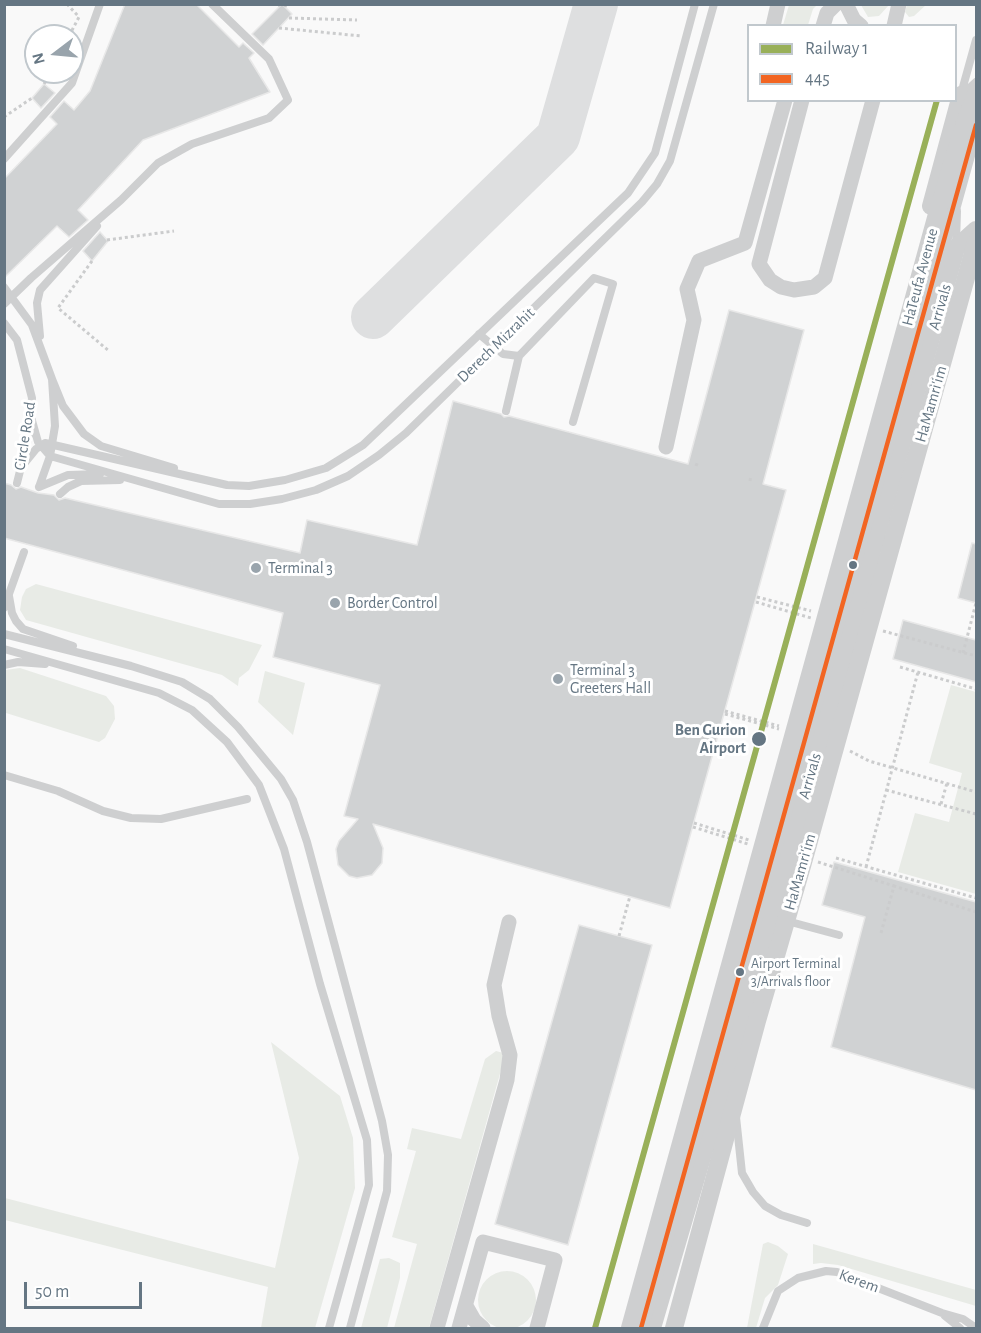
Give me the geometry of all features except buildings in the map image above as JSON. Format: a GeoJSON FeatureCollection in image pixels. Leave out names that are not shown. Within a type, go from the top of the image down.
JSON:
{"type":"FeatureCollection","features":[{"type":"Feature","properties":{"kind":"street"},"geometry":{"type":"LineString","coordinates":[[773,24],[778,4]]}},
{"type":"Feature","properties":{"kind":"street"},"geometry":{"type":"LineString","coordinates":[[823,24],[826,13],[837,4]]}},
{"type":"Feature","properties":{"kind":"street"},"geometry":{"type":"LineString","coordinates":[[846,4],[848,13],[859,24]]}},
{"type":"Feature","properties":{"kind":"street"},"geometry":{"type":"LineString","coordinates":[[882,24],[896,16]]}},
{"type":"Feature","properties":{"kind":"street"},"geometry":{"type":"LineString","coordinates":[[636,1329],[645,1254],[969,95]]}},
{"type":"Feature","properties":{"kind":"street","name":"HaTeufa Avenue"},"geometry":{"type":"LineString","coordinates":[[630,1329],[936,219],[964,126],[969,95]]}},
{"type":"Feature","properties":{"kind":"street"},"geometry":{"type":"LineString","coordinates":[[666,447],[694,320],[687,289],[699,261],[745,243],[784,102]]}},
{"type":"Feature","properties":{"kind":"street"},"geometry":{"type":"LineString","coordinates":[[801,102],[759,264],[770,280],[776,284],[801,291],[825,278],[872,102]]}},
{"type":"Feature","properties":{"kind":"street"},"geometry":{"type":"LineString","coordinates":[[642,1329],[976,125]]}},
{"type":"Feature","properties":{"kind":"street"},"geometry":{"type":"LineString","coordinates":[[956,248],[976,230]]}},
{"type":"Feature","properties":{"kind":"street","name":"HaMamri'im"},"geometry":{"type":"LineString","coordinates":[[674,1329],[757,1021],[976,242]]}},
{"type":"Feature","properties":{"kind":"street","name":"Arrivals"},"geometry":{"type":"LineString","coordinates":[[652,1329],[730,1062],[956,248]]}},
{"type":"Feature","properties":{"kind":"street"},"geometry":{"type":"LineString","coordinates":[[437,1329],[507,1080],[510,1055],[499,1016],[494,985],[509,922]]}},
{"type":"Feature","properties":{"kind":"street"},"geometry":{"type":"LineString","coordinates":[[459,1329],[483,1242],[555,1260],[535,1327]]}},
{"type":"Feature","properties":{"kind":"street"},"geometry":{"type":"LineString","coordinates":[[466,1305],[474,1320],[483,1329]]}},
{"type":"Feature","properties":{"kind":"lane"},"geometry":{"type":"LineString","coordinates":[[4,159],[72,83],[100,4]]}},
{"type":"Feature","properties":{"kind":"lane"},"geometry":{"type":"LineString","coordinates":[[42,352],[37,303],[40,290],[121,200],[158,163],[192,144],[269,118],[288,100],[269,59],[212,4]]}},
{"type":"Feature","properties":{"kind":"lane","name":"Derech Mizrahit"},"geometry":{"type":"LineString","coordinates":[[40,445],[52,444],[227,485],[249,486],[285,480],[326,468],[363,445],[628,193],[655,153],[695,4]]}},
{"type":"Feature","properties":{"kind":"lane","name":"Derech Mizrahit"},"geometry":{"type":"LineString","coordinates":[[50,456],[219,504],[250,504],[316,490],[348,476],[379,455],[406,433],[642,202],[657,184],[670,161],[714,4]]}},
{"type":"Feature","properties":{"kind":"lane"},"geometry":{"type":"LineString","coordinates":[[956,248],[976,40]]}},
{"type":"Feature","properties":{"kind":"lane"},"geometry":{"type":"LineString","coordinates":[[969,95],[976,82]]}},
{"type":"Feature","properties":{"kind":"lane"},"geometry":{"type":"LineString","coordinates":[[4,304],[121,200]]}},
{"type":"Feature","properties":{"kind":"lane"},"geometry":{"type":"LineString","coordinates":[[506,411],[519,357],[594,278],[613,284],[573,422]]}},
{"type":"Feature","properties":{"kind":"lane","name":"Circle Road"},"geometry":{"type":"LineString","coordinates":[[4,287],[32,325],[52,379],[55,426],[50,456],[39,488]]}},
{"type":"Feature","properties":{"kind":"lane","name":"Circle Road"},"geometry":{"type":"LineString","coordinates":[[4,323],[17,340],[32,398],[31,417],[18,483]]}},
{"type":"Feature","properties":{"kind":"lane"},"geometry":{"type":"LineString","coordinates":[[479,334],[502,354],[519,357]]}},
{"type":"Feature","properties":{"kind":"lane","name":"Derech Mizrahit"},"geometry":{"type":"LineString","coordinates":[[52,379],[63,406],[74,424],[101,446],[227,485]]}},
{"type":"Feature","properties":{"kind":"lane"},"geometry":{"type":"LineString","coordinates":[[31,417],[40,445],[50,456]]}},
{"type":"Feature","properties":{"kind":"lane"},"geometry":{"type":"LineString","coordinates":[[23,465],[40,445]]}},
{"type":"Feature","properties":{"kind":"lane","name":"Derech Mizrahit"},"geometry":{"type":"LineString","coordinates":[[39,488],[68,475],[77,474],[94,473],[138,482]]}},
{"type":"Feature","properties":{"kind":"lane","name":"Derech Mizrahit"},"geometry":{"type":"LineString","coordinates":[[60,495],[68,487],[81,481],[138,482]]}},
{"type":"Feature","properties":{"kind":"lane"},"geometry":{"type":"LineString","coordinates":[[4,608],[24,552]]}},
{"type":"Feature","properties":{"kind":"lane"},"geometry":{"type":"LineString","coordinates":[[9,596],[12,613],[23,629],[109,656],[131,666]]}},
{"type":"Feature","properties":{"kind":"lane"},"geometry":{"type":"LineString","coordinates":[[4,634],[131,666],[182,682],[210,699],[238,728],[274,771],[293,800],[307,842],[364,1052],[382,1121],[388,1155],[387,1191],[350,1329]]}},
{"type":"Feature","properties":{"kind":"lane"},"geometry":{"type":"LineString","coordinates":[[4,649],[159,693],[192,710],[227,742],[259,784],[284,849],[320,984],[367,1140],[369,1185],[329,1329]]}},
{"type":"Feature","properties":{"kind":"lane"},"geometry":{"type":"LineString","coordinates":[[4,665],[18,662],[66,666]]}},
{"type":"Feature","properties":{"kind":"lane"},"geometry":{"type":"LineString","coordinates":[[4,775],[58,791],[104,812],[131,818],[161,819],[247,799]]}},
{"type":"Feature","properties":{"kind":"lane"},"geometry":{"type":"LineString","coordinates":[[771,916],[839,935]]}},
{"type":"Feature","properties":{"kind":"lane"},"geometry":{"type":"LineString","coordinates":[[730,1062],[742,1173],[753,1192],[765,1206],[781,1215],[807,1223]]}},
{"type":"Feature","properties":{"kind":"lane","name":"Kerem"},"geometry":{"type":"LineString","coordinates":[[763,1329],[778,1291],[798,1278],[826,1271],[837,1272],[942,1313],[963,1318],[976,1326]]}},
{"type":"Feature","properties":{"kind":"lane"},"geometry":{"type":"LineString","coordinates":[[942,1313],[960,1329]]}},
{"type":"Feature","properties":{"kind":"path"},"geometry":{"type":"LineString","coordinates":[[67,4],[79,17],[75,24]]}},
{"type":"Feature","properties":{"kind":"path"},"geometry":{"type":"LineString","coordinates":[[289,18],[357,20]]}},
{"type":"Feature","properties":{"kind":"path"},"geometry":{"type":"LineString","coordinates":[[279,28],[361,36]]}},
{"type":"Feature","properties":{"kind":"path"},"geometry":{"type":"LineString","coordinates":[[4,117],[32,98]]}},
{"type":"Feature","properties":{"kind":"path"},"geometry":{"type":"LineString","coordinates":[[107,240],[174,231]]}},
{"type":"Feature","properties":{"kind":"path"},"geometry":{"type":"LineString","coordinates":[[92,261],[58,308],[109,351]]}},
{"type":"Feature","properties":{"kind":"path"},"geometry":{"type":"LineString","coordinates":[[696,466],[698,461]]}},
{"type":"Feature","properties":{"kind":"path"},"geometry":{"type":"LineString","coordinates":[[750,481],[752,476]]}},
{"type":"Feature","properties":{"kind":"path"},"geometry":{"type":"LineString","coordinates":[[756,602],[825,621]]}},
{"type":"Feature","properties":{"kind":"path"},"geometry":{"type":"LineString","coordinates":[[963,653],[976,603]]}},
{"type":"Feature","properties":{"kind":"path"},"geometry":{"type":"LineString","coordinates":[[900,667],[976,689]]}},
{"type":"Feature","properties":{"kind":"path"},"geometry":{"type":"LineString","coordinates":[[866,867],[918,672]]}},
{"type":"Feature","properties":{"kind":"path"},"geometry":{"type":"LineString","coordinates":[[725,711],[806,733]]}},
{"type":"Feature","properties":{"kind":"path"},"geometry":{"type":"LineString","coordinates":[[869,761],[976,792]]}},
{"type":"Feature","properties":{"kind":"path"},"geometry":{"type":"LineString","coordinates":[[941,804],[947,783]]}},
{"type":"Feature","properties":{"kind":"path"},"geometry":{"type":"LineString","coordinates":[[886,790],[976,814]]}},
{"type":"Feature","properties":{"kind":"path"},"geometry":{"type":"LineString","coordinates":[[693,827],[762,849]]}},
{"type":"Feature","properties":{"kind":"path"},"geometry":{"type":"LineString","coordinates":[[836,858],[976,897],[976,890]]}},
{"type":"Feature","properties":{"kind":"path"},"geometry":{"type":"LineString","coordinates":[[881,933],[894,886],[976,912]]}},
{"type":"Feature","properties":{"kind":"path"},"geometry":{"type":"LineString","coordinates":[[619,936],[630,896]]}},
{"type":"Feature","properties":{"kind":"shaded area"},"geometry":{"type":"Polygon","coordinates":[[[789,5],[817,5],[813,9],[808,24],[783,24],[789,5]]]}},
{"type":"Feature","properties":{"kind":"shaded area"},"geometry":{"type":"Polygon","coordinates":[[[861,5],[889,5],[879,16],[868,17],[861,5]]]}},
{"type":"Feature","properties":{"kind":"shaded area"},"geometry":{"type":"Polygon","coordinates":[[[907,5],[926,5],[914,16],[909,17],[905,12],[907,5]]]}},
{"type":"Feature","properties":{"kind":"shaded area"},"geometry":{"type":"Polygon","coordinates":[[[36,584],[262,645],[249,670],[239,678],[238,686],[222,675],[26,620],[20,610],[22,597],[26,589],[36,584]]]}},
{"type":"Feature","properties":{"kind":"shaded area"},"geometry":{"type":"Polygon","coordinates":[[[20,668],[106,696],[114,706],[115,719],[105,738],[99,742],[6,713],[5,715],[5,670],[20,668]]]}},
{"type":"Feature","properties":{"kind":"shaded area"},"geometry":{"type":"Polygon","coordinates":[[[265,671],[305,683],[293,735],[258,702],[265,671]]]}},
{"type":"Feature","properties":{"kind":"shaded area"},"geometry":{"type":"Polygon","coordinates":[[[951,685],[976,692],[976,894],[898,872],[915,813],[949,822],[962,773],[929,763],[951,685]]]}},
{"type":"Feature","properties":{"kind":"shaded area"},"geometry":{"type":"Polygon","coordinates":[[[271,1042],[340,1096],[353,1138],[355,1188],[315,1328],[261,1328],[268,1287],[5,1220],[5,1198],[275,1268],[299,1158],[271,1042]]]}},
{"type":"Feature","properties":{"kind":"shaded area"},"geometry":{"type":"Polygon","coordinates":[[[496,1051],[503,1053],[503,1063],[429,1328],[394,1328],[417,1244],[392,1237],[416,1151],[407,1149],[412,1128],[461,1139],[485,1059],[496,1051]]]}},
{"type":"Feature","properties":{"kind":"shaded area"},"geometry":{"type":"Polygon","coordinates":[[[768,1242],[788,1254],[778,1285],[765,1298],[756,1328],[747,1328],[763,1244],[768,1242]]]}},
{"type":"Feature","properties":{"kind":"shaded area"},"geometry":{"type":"Polygon","coordinates":[[[813,1244],[976,1290],[976,1306],[838,1265],[813,1264],[813,1244]]]}},
{"type":"Feature","properties":{"kind":"shaded area"},"geometry":{"type":"Polygon","coordinates":[[[389,1258],[400,1263],[400,1278],[387,1328],[361,1328],[380,1259],[389,1258]]]}},
{"type":"Feature","properties":{"kind":"shaded area"},"geometry":{"type":"Polygon","coordinates":[[[507,1271],[518,1273],[531,1284],[536,1300],[534,1311],[523,1324],[507,1329],[496,1327],[483,1316],[478,1300],[480,1289],[491,1276],[507,1271]]]}},
{"type":"Feature","properties":{"kind":"taxiway"},"geometry":{"type":"LineString","coordinates":[[373,317],[558,137],[596,4]]}},
{"type":"Feature","properties":{"kind":"rail line","name":"1"},"geometry":{"type":"LineString","coordinates":[[595,1328],[936,102]]}},
{"type":"Feature","properties":{"kind":"transit line","name":"445"},"geometry":{"type":"LineString","coordinates":[[641,1328],[976,125]]}},
{"type":"Feature","properties":{"kind":"place","name":"Terminal 3"},"geometry":{"type":"Point","coordinates":[256,568]}},
{"type":"Feature","properties":{"kind":"place","name":"Border Control"},"geometry":{"type":"Point","coordinates":[335,603]}},
{"type":"Feature","properties":{"kind":"place","name":"Terminal 3 Greeters Hall"},"geometry":{"type":"Point","coordinates":[558,679]}},
{"type":"Feature","properties":{"kind":"place","name":"Ben Gurion Airport"},"geometry":{"type":"Point","coordinates":[759,739]}},
{"type":"Feature","properties":{"kind":"place","name":"Airport Terminal 3/Arrivals floor"},"geometry":{"type":"Point","coordinates":[740,972]}}]}
